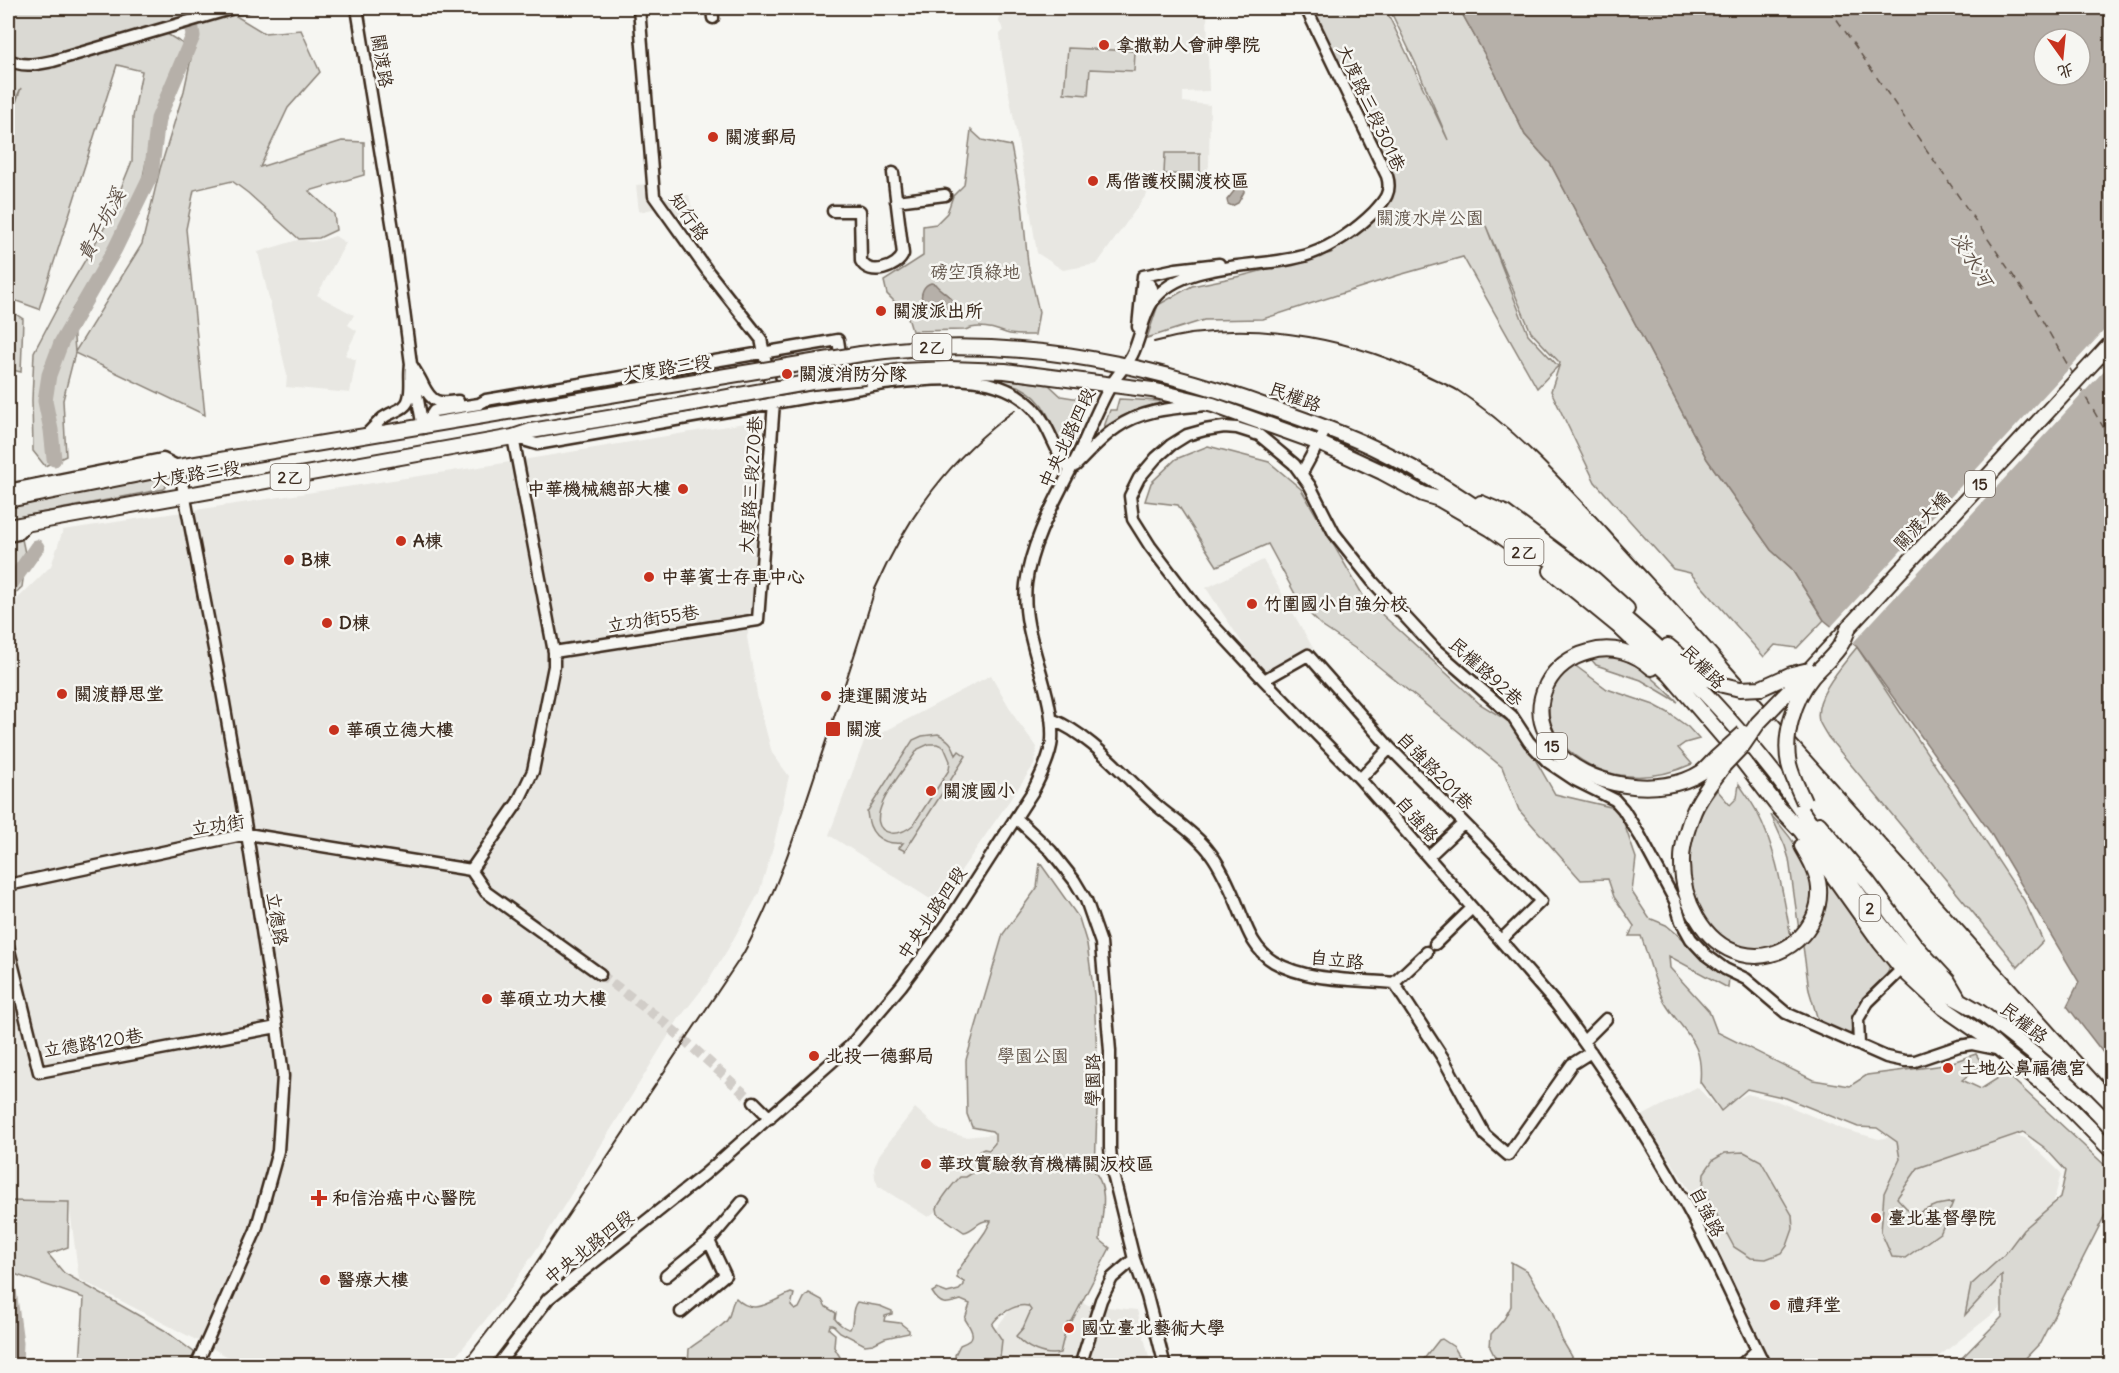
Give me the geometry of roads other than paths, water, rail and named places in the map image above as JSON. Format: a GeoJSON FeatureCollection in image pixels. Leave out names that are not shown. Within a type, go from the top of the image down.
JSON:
{"type":"FeatureCollection","features":[{"type":"Feature","properties":{"kind":"main road","name":"關渡大橋"},"geometry":{"type":"LineString","coordinates":[[1779,808],[1818,878],[1817,912],[1809,927],[1795,943],[1778,952],[1760,956],[1742,954],[1721,946],[1707,934],[1693,910],[1684,885],[1682,859],[1686,834],[1694,810],[1720,762],[1737,739],[1758,723],[1809,670],[2112,342]]}},
{"type":"Feature","properties":{"kind":"main road","name":"大度路三段"},"geometry":{"type":"LineString","coordinates":[[34,490],[73,482],[179,468],[366,435],[423,428],[861,354],[916,347],[1003,348],[1126,364],[1162,372]]}},
{"type":"Feature","properties":{"kind":"main road","name":"大度路三段"},"geometry":{"type":"LineString","coordinates":[[27,525],[513,437],[531,431],[812,382],[901,371],[950,369],[1005,371],[1152,390]]}},
{"type":"Feature","properties":{"kind":"main road","name":"民權路"},"geometry":{"type":"LineString","coordinates":[[1162,372],[1327,427],[1372,447],[1459,495],[1584,584],[1670,675],[1735,751],[1800,831],[1902,969],[1944,1008],[1989,1039],[2057,1095],[2112,1151]]}},
{"type":"Feature","properties":{"kind":"main road","name":"民權路"},"geometry":{"type":"LineString","coordinates":[[1152,390],[1213,405],[1319,443],[1423,494],[1439,499],[1491,529],[1620,621],[1709,698],[1746,740],[1797,805],[1893,940],[1939,989],[1958,998],[2020,1042],[2053,1070],[2112,1128]]}},
{"type":"Feature","properties":{"kind":"main road","name":"2乙"},"geometry":{"type":"LineString","coordinates":[[8,500],[34,490]]}},
{"type":"Feature","properties":{"kind":"main road"},"geometry":{"type":"LineString","coordinates":[[1459,495],[1505,513],[1594,579],[1688,664],[1707,678],[1722,685],[1740,689],[1761,688],[1792,674],[1809,670]]}},
{"type":"Feature","properties":{"kind":"main road","name":"2乙"},"geometry":{"type":"LineString","coordinates":[[8,526],[27,525]]}},
{"type":"Feature","properties":{"kind":"main road"},"geometry":{"type":"LineString","coordinates":[[1849,626],[1845,642],[1810,680],[1796,706],[1787,736],[1789,763],[1804,802],[1824,831],[1867,881],[1915,945],[1948,981],[1958,998]]}},
{"type":"Feature","properties":{"kind":"main road","name":"關渡大橋"},"geometry":{"type":"LineString","coordinates":[[1694,705],[1674,691],[1647,663],[1630,654],[1607,648],[1568,659],[1552,675],[1541,696],[1541,723],[1553,748],[1570,765],[1594,777],[1619,785],[1653,787],[1685,780],[1720,762]]}},
{"type":"Feature","properties":{"kind":"street"},"geometry":{"type":"LineString","coordinates":[[8,59],[15,63],[31,65],[68,57],[234,8]]}},
{"type":"Feature","properties":{"kind":"street","name":"關渡路"},"geometry":{"type":"LineString","coordinates":[[357,8],[394,235],[411,364]]}},
{"type":"Feature","properties":{"kind":"street","name":"知行路"},"geometry":{"type":"LineString","coordinates":[[639,8],[654,196],[703,266],[761,339],[764,352]]}},
{"type":"Feature","properties":{"kind":"street","name":"大度路三段301巷"},"geometry":{"type":"LineString","coordinates":[[1246,264],[1310,255],[1335,242],[1370,216],[1387,197],[1389,190],[1387,176],[1306,8]]}},
{"type":"Feature","properties":{"kind":"street"},"geometry":{"type":"LineString","coordinates":[[832,211],[860,211],[861,261],[864,267],[868,269],[894,265],[901,260],[903,254],[893,174]]}},
{"type":"Feature","properties":{"kind":"street"},"geometry":{"type":"LineString","coordinates":[[896,201],[945,195]]}},
{"type":"Feature","properties":{"kind":"street"},"geometry":{"type":"LineString","coordinates":[[1143,276],[1209,264],[1246,264]]}},
{"type":"Feature","properties":{"kind":"street"},"geometry":{"type":"LineString","coordinates":[[1146,315],[1152,302],[1169,285],[1209,271],[1246,264]]}},
{"type":"Feature","properties":{"kind":"street"},"geometry":{"type":"LineString","coordinates":[[1136,347],[1152,288],[1143,276]]}},
{"type":"Feature","properties":{"kind":"street"},"geometry":{"type":"LineString","coordinates":[[1136,347],[1143,276]]}},
{"type":"Feature","properties":{"kind":"street","name":"大度路三段"},"geometry":{"type":"LineString","coordinates":[[486,400],[838,340],[846,390]]}},
{"type":"Feature","properties":{"kind":"street","name":"中央北路四段"},"geometry":{"type":"LineString","coordinates":[[497,1365],[548,1299],[654,1217],[850,1046],[902,986],[948,923],[1033,791],[1044,768],[1052,741],[1051,719],[1027,620],[1026,585],[1033,550],[1111,384],[1136,347]]}},
{"type":"Feature","properties":{"kind":"street","name":"大度路三段270巷"},"geometry":{"type":"LineString","coordinates":[[758,621],[774,402],[764,352]]}},
{"type":"Feature","properties":{"kind":"street"},"geometry":{"type":"LineString","coordinates":[[411,364],[423,382],[427,394],[433,400],[443,402],[479,398],[486,400]]}},
{"type":"Feature","properties":{"kind":"street"},"geometry":{"type":"LineString","coordinates":[[366,435],[386,416],[407,404],[410,397],[411,364]]}},
{"type":"Feature","properties":{"kind":"street"},"geometry":{"type":"LineString","coordinates":[[417,376],[415,383],[423,428]]}},
{"type":"Feature","properties":{"kind":"street","name":"大度路三段"},"geometry":{"type":"LineString","coordinates":[[513,437],[537,444],[884,384],[967,380],[1014,391],[1024,399],[1047,426],[1060,459],[1070,470]]}},
{"type":"Feature","properties":{"kind":"street"},"geometry":{"type":"LineString","coordinates":[[423,428],[434,411],[479,404],[486,400]]}},
{"type":"Feature","properties":{"kind":"street"},"geometry":{"type":"LineString","coordinates":[[1070,470],[1116,428],[1126,422],[1166,408],[1213,405]]}},
{"type":"Feature","properties":{"kind":"street","name":"自強路"},"geometry":{"type":"LineString","coordinates":[[1302,473],[1279,450],[1259,435],[1237,428],[1224,427],[1187,435],[1156,458],[1139,478],[1130,496],[1133,519],[1150,546],[1197,608],[1360,779],[1556,1004],[1584,1041],[1629,1108],[1683,1199],[1765,1365]]}},
{"type":"Feature","properties":{"kind":"street"},"geometry":{"type":"LineString","coordinates":[[1302,473],[1327,427]]}},
{"type":"Feature","properties":{"kind":"street"},"geometry":{"type":"LineString","coordinates":[[513,437],[554,651],[554,666],[533,771],[518,802],[471,870],[486,892],[600,974]]}},
{"type":"Feature","properties":{"kind":"street","name":"立德路"},"geometry":{"type":"LineString","coordinates":[[179,468],[220,680],[283,1076],[278,1151],[256,1230],[196,1365]]}},
{"type":"Feature","properties":{"kind":"street","name":"民權路92巷"},"geometry":{"type":"LineString","coordinates":[[1302,473],[1334,533],[1373,582],[1435,649],[1512,716],[1529,742],[1548,762],[1575,780],[1614,800],[1623,809],[1670,892],[1691,939],[1698,947],[1725,969],[1746,979],[1786,1013],[1810,1022]]}},
{"type":"Feature","properties":{"kind":"street"},"geometry":{"type":"LineString","coordinates":[[8,490],[34,490]]}},
{"type":"Feature","properties":{"kind":"street"},"geometry":{"type":"LineString","coordinates":[[8,536],[18,534],[27,525]]}},
{"type":"Feature","properties":{"kind":"street","name":"立功街55巷"},"geometry":{"type":"LineString","coordinates":[[554,651],[758,621]]}},
{"type":"Feature","properties":{"kind":"street","name":"自強路201巷"},"geometry":{"type":"LineString","coordinates":[[1264,680],[1308,655],[1390,748],[1541,901],[1501,940]]}},
{"type":"Feature","properties":{"kind":"street","name":"自立路"},"geometry":{"type":"LineString","coordinates":[[1051,719],[1073,729],[1208,850],[1234,897],[1251,938],[1263,954],[1293,971],[1311,975],[1394,983]]}},
{"type":"Feature","properties":{"kind":"street"},"geometry":{"type":"LineString","coordinates":[[1360,779],[1390,748]]}},
{"type":"Feature","properties":{"kind":"street","name":"學園路"},"geometry":{"type":"LineString","coordinates":[[1016,818],[1051,851],[1074,880],[1086,900],[1101,943],[1110,1051],[1110,1148],[1116,1192],[1165,1365]]}},
{"type":"Feature","properties":{"kind":"street"},"geometry":{"type":"LineString","coordinates":[[1428,857],[1463,824]]}},
{"type":"Feature","properties":{"kind":"street","name":"立功街"},"geometry":{"type":"LineString","coordinates":[[8,885],[246,834],[471,870]]}},
{"type":"Feature","properties":{"kind":"street"},"geometry":{"type":"LineString","coordinates":[[1472,908],[1394,983],[1443,1058],[1485,1135],[1508,1155],[1572,1064],[1591,1052]]}},
{"type":"Feature","properties":{"kind":"street","name":"立德路120巷"},"geometry":{"type":"LineString","coordinates":[[8,946],[39,1072],[277,1027]]}},
{"type":"Feature","properties":{"kind":"street"},"geometry":{"type":"LineString","coordinates":[[1859,1045],[1858,1019],[1868,1002],[1902,969]]}},
{"type":"Feature","properties":{"kind":"street"},"geometry":{"type":"LineString","coordinates":[[1584,1041],[1606,1018]]}},
{"type":"Feature","properties":{"kind":"street","name":"民權路"},"geometry":{"type":"LineString","coordinates":[[1810,1022],[1886,1057],[1905,1061],[1972,1044],[2001,1050]]}},
{"type":"Feature","properties":{"kind":"street"},"geometry":{"type":"LineString","coordinates":[[754,1102],[770,1118]]}},
{"type":"Feature","properties":{"kind":"street"},"geometry":{"type":"LineString","coordinates":[[666,1276],[709,1241],[742,1202]]}},
{"type":"Feature","properties":{"kind":"street"},"geometry":{"type":"LineString","coordinates":[[681,1312],[725,1275],[709,1241]]}},
{"type":"Feature","properties":{"kind":"street"},"geometry":{"type":"LineString","coordinates":[[1080,1365],[1101,1300],[1112,1278],[1134,1259]]}},
{"type":"Feature","properties":{"kind":"street"},"geometry":{"type":"LineString","coordinates":[[1740,1365],[1757,1350]]}},
{"type":"Feature","properties":{"kind":"water","name":"淡水河"},"geometry":{"type":"Polygon","coordinates":[[[1459,8],[2111,8],[2111,1063],[2067,1006],[2079,982],[1990,832],[1857,647],[1824,620],[1791,568],[1771,550],[1707,459],[1550,163],[1525,135],[1495,73],[1459,8]]]}},
{"type":"Feature","properties":{"kind":"water"},"geometry":{"type":"Polygon","coordinates":[[[1239,175],[1244,180],[1244,192],[1238,203],[1232,206],[1227,200],[1235,190],[1231,181],[1232,177],[1239,175]]]}},
{"type":"Feature","properties":{"kind":"water"},"geometry":{"type":"Polygon","coordinates":[[[931,283],[950,298],[956,308],[939,308],[922,301],[923,290],[931,283]]]}},
{"type":"Feature","properties":{"kind":"waterway","name":"貴子坑溪"},"geometry":{"type":"LineString","coordinates":[[54,459],[45,401],[49,375],[61,343],[115,249],[151,175],[158,119],[193,36],[189,8]]}},
{"type":"Feature","properties":{"kind":"waterway","name":"貴子坑溪"},"geometry":{"type":"LineString","coordinates":[[8,588],[37,547]]}},
{"type":"Feature","properties":{"kind":"waterway","name":"貴子坑溪"},"geometry":{"type":"LineString","coordinates":[[8,1283],[16,1343],[15,1366]]}},
{"type":"Feature","properties":{"kind":"tunnel"},"geometry":{"type":"LineString","coordinates":[[600,974],[664,1022],[754,1102]]}},
{"type":"Feature","properties":{"kind":"railway"},"geometry":{"type":"LineString","coordinates":[[1154,342],[1222,331],[1291,334],[1325,340],[1391,360],[1422,373],[1457,390],[1498,420],[1590,510],[2112,1092]]}},
{"type":"Feature","properties":{"kind":"railway"},"geometry":{"type":"LineString","coordinates":[[461,1366],[510,1302],[743,954],[786,859],[875,589],[888,562],[917,512],[951,468],[992,428],[1015,410]]}},
{"type":"Feature","properties":{"kind":"place","name":"拿撒勒人會神學院"},"geometry":{"type":"Point","coordinates":[1104,45]}},
{"type":"Feature","properties":{"kind":"place","name":"關渡郵局"},"geometry":{"type":"Point","coordinates":[713,137]}},
{"type":"Feature","properties":{"kind":"place","name":"馬偕護校關渡校區"},"geometry":{"type":"Point","coordinates":[1093,181]}},
{"type":"Feature","properties":{"kind":"place","name":"關渡派出所"},"geometry":{"type":"Point","coordinates":[881,311]}},
{"type":"Feature","properties":{"kind":"place","name":"關渡消防分隊"},"geometry":{"type":"Point","coordinates":[787,374]}},
{"type":"Feature","properties":{"kind":"place","name":"中華機械總部大樓"},"geometry":{"type":"Point","coordinates":[683,489]}},
{"type":"Feature","properties":{"kind":"place","name":"A棟"},"geometry":{"type":"Point","coordinates":[401,541]}},
{"type":"Feature","properties":{"kind":"place","name":"B棟"},"geometry":{"type":"Point","coordinates":[289,560]}},
{"type":"Feature","properties":{"kind":"place","name":"中華賓士存車中心"},"geometry":{"type":"Point","coordinates":[649,577]}},
{"type":"Feature","properties":{"kind":"place","name":"竹圍國小自強分校"},"geometry":{"type":"Point","coordinates":[1252,604]}},
{"type":"Feature","properties":{"kind":"place","name":"D棟"},"geometry":{"type":"Point","coordinates":[327,623]}},
{"type":"Feature","properties":{"kind":"place","name":"關渡靜思堂"},"geometry":{"type":"Point","coordinates":[62,694]}},
{"type":"Feature","properties":{"kind":"place","name":"捷運關渡站"},"geometry":{"type":"Point","coordinates":[826,696]}},
{"type":"Feature","properties":{"kind":"place","name":"關渡"},"geometry":{"type":"Point","coordinates":[833,729]}},
{"type":"Feature","properties":{"kind":"place","name":"華碩立德大樓"},"geometry":{"type":"Point","coordinates":[334,730]}},
{"type":"Feature","properties":{"kind":"place","name":"關渡國小"},"geometry":{"type":"Point","coordinates":[931,791]}},
{"type":"Feature","properties":{"kind":"place","name":"華碩立功大樓"},"geometry":{"type":"Point","coordinates":[487,999]}},
{"type":"Feature","properties":{"kind":"place","name":"北投一德郵局"},"geometry":{"type":"Point","coordinates":[814,1056]}},
{"type":"Feature","properties":{"kind":"place","name":"土地公鼻福德宮"},"geometry":{"type":"Point","coordinates":[1948,1068]}},
{"type":"Feature","properties":{"kind":"place","name":"華玟實驗教育機構關汳校區"},"geometry":{"type":"Point","coordinates":[926,1164]}},
{"type":"Feature","properties":{"kind":"place","name":"和信治癌中心醫院"},"geometry":{"type":"Point","coordinates":[319,1198]}},
{"type":"Feature","properties":{"kind":"place","name":"臺北基督學院"},"geometry":{"type":"Point","coordinates":[1876,1218]}},
{"type":"Feature","properties":{"kind":"place","name":"醫療大樓"},"geometry":{"type":"Point","coordinates":[325,1280]}},
{"type":"Feature","properties":{"kind":"place","name":"禮拜堂"},"geometry":{"type":"Point","coordinates":[1775,1305]}},
{"type":"Feature","properties":{"kind":"place","name":"國立臺北藝術大學"},"geometry":{"type":"Point","coordinates":[1069,1328]}},
{"type":"Feature","properties":{"kind":"park label","name":"關渡水岸公園"},"geometry":{"type":"Point","coordinates":[1430,218]}},
{"type":"Feature","properties":{"kind":"park label","name":"磅空頂綠地"},"geometry":{"type":"Point","coordinates":[975,272]}},
{"type":"Feature","properties":{"kind":"park label","name":"學園公園"},"geometry":{"type":"Point","coordinates":[1033,1056]}}]}
